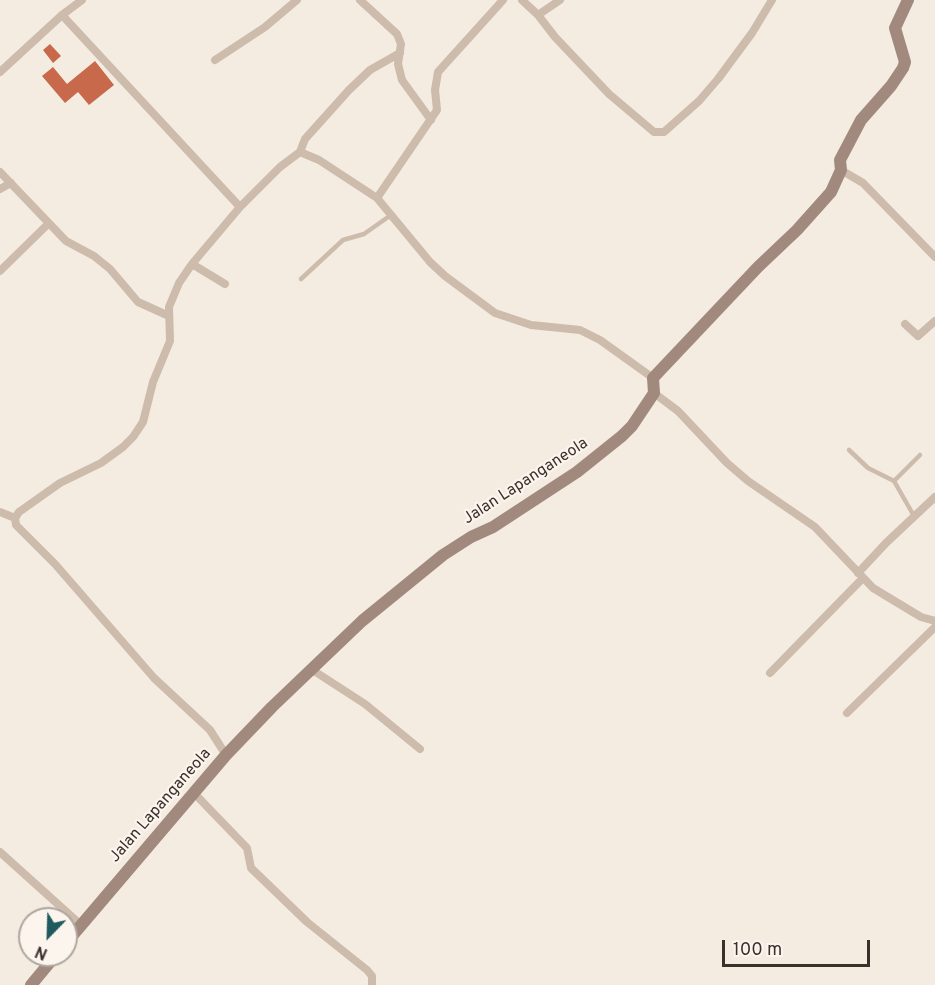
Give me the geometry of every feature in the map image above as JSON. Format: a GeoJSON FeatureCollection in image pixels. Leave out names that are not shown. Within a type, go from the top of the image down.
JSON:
{"type":"FeatureCollection","features":[{"type":"Feature","properties":{"kind":"street"},"geometry":{"type":"LineString","coordinates":[[0,72],[62,15],[82,0]]}},
{"type":"Feature","properties":{"kind":"street"},"geometry":{"type":"LineString","coordinates":[[215,60],[265,27],[297,0]]}},
{"type":"Feature","properties":{"kind":"street"},"geometry":{"type":"LineString","coordinates":[[360,0],[397,34],[401,44],[398,64],[402,80],[431,120]]}},
{"type":"Feature","properties":{"kind":"street"},"geometry":{"type":"LineString","coordinates":[[377,198],[437,110],[435,90],[438,72],[503,0]]}},
{"type":"Feature","properties":{"kind":"street"},"geometry":{"type":"LineString","coordinates":[[522,0],[609,94],[654,132],[664,132],[699,101],[752,33],[770,1]]}},
{"type":"Feature","properties":{"kind":"street"},"geometry":{"type":"LineString","coordinates":[[538,15],[560,0]]}},
{"type":"Feature","properties":{"kind":"street"},"geometry":{"type":"LineString","coordinates":[[908,0],[895,28],[905,62],[903,68],[891,86],[861,120],[840,160],[841,170],[831,192],[653,378],[654,393],[678,411],[727,463],[748,481],[815,527],[873,588],[921,617],[935,621]]}},
{"type":"Feature","properties":{"kind":"street"},"geometry":{"type":"LineString","coordinates":[[62,15],[240,207]]}},
{"type":"Feature","properties":{"kind":"street"},"geometry":{"type":"LineString","coordinates":[[226,755],[210,730],[154,678],[55,564],[16,525],[15,518],[19,512],[60,483],[101,463],[133,437],[142,422],[153,382],[170,340],[169,316],[173,296],[192,264],[240,207],[280,167],[300,153],[305,139],[349,90],[370,70],[400,53]]}},
{"type":"Feature","properties":{"kind":"street"},"geometry":{"type":"LineString","coordinates":[[300,153],[333,168],[377,198],[430,262],[495,313],[531,325],[580,330],[600,340],[653,378]]}},
{"type":"Feature","properties":{"kind":"street"},"geometry":{"type":"LineString","coordinates":[[841,170],[863,183],[935,257]]}},
{"type":"Feature","properties":{"kind":"street"},"geometry":{"type":"LineString","coordinates":[[0,172],[66,241],[94,256],[110,269],[138,302],[169,316]]}},
{"type":"Feature","properties":{"kind":"street"},"geometry":{"type":"LineString","coordinates":[[0,189],[11,183]]}},
{"type":"Feature","properties":{"kind":"street"},"geometry":{"type":"LineString","coordinates":[[0,271],[48,224]]}},
{"type":"Feature","properties":{"kind":"street"},"geometry":{"type":"LineString","coordinates":[[192,264],[225,284]]}},
{"type":"Feature","properties":{"kind":"street"},"geometry":{"type":"LineString","coordinates":[[905,324],[918,336],[935,321]]}},
{"type":"Feature","properties":{"kind":"street","name":"Jalan Lapanganeola"},"geometry":{"type":"LineString","coordinates":[[78,929],[226,755],[362,621],[443,555],[471,537],[493,527],[577,472],[622,436],[641,415],[654,393]]}},
{"type":"Feature","properties":{"kind":"street"},"geometry":{"type":"LineString","coordinates":[[770,673],[914,516],[935,497]]}},
{"type":"Feature","properties":{"kind":"street"},"geometry":{"type":"LineString","coordinates":[[0,512],[15,518]]}},
{"type":"Feature","properties":{"kind":"street"},"geometry":{"type":"LineString","coordinates":[[847,713],[935,627]]}},
{"type":"Feature","properties":{"kind":"street"},"geometry":{"type":"LineString","coordinates":[[311,669],[365,704],[420,749]]}},
{"type":"Feature","properties":{"kind":"street"},"geometry":{"type":"LineString","coordinates":[[194,792],[247,848],[250,868],[307,922],[367,970],[372,976],[372,985]]}},
{"type":"Feature","properties":{"kind":"street"},"geometry":{"type":"LineString","coordinates":[[0,852],[81,925]]}},
{"type":"Feature","properties":{"kind":"street"},"geometry":{"type":"LineString","coordinates":[[31,985],[46,967]]}},
{"type":"Feature","properties":{"kind":"lane"},"geometry":{"type":"LineString","coordinates":[[301,279],[343,240],[364,234],[391,215]]}},
{"type":"Feature","properties":{"kind":"lane"},"geometry":{"type":"LineString","coordinates":[[849,450],[868,468],[894,481],[914,516]]}},
{"type":"Feature","properties":{"kind":"lane"},"geometry":{"type":"LineString","coordinates":[[894,481],[920,455]]}},
{"type":"Feature","properties":{"kind":"building"},"geometry":{"type":"Polygon","coordinates":[[[50,44],[61,56],[53,63],[43,50],[50,44]]]}},
{"type":"Feature","properties":{"kind":"building"},"geometry":{"type":"Polygon","coordinates":[[[95,61],[114,85],[89,105],[78,92],[65,103],[42,76],[53,67],[67,84],[95,61]]]}}]}
